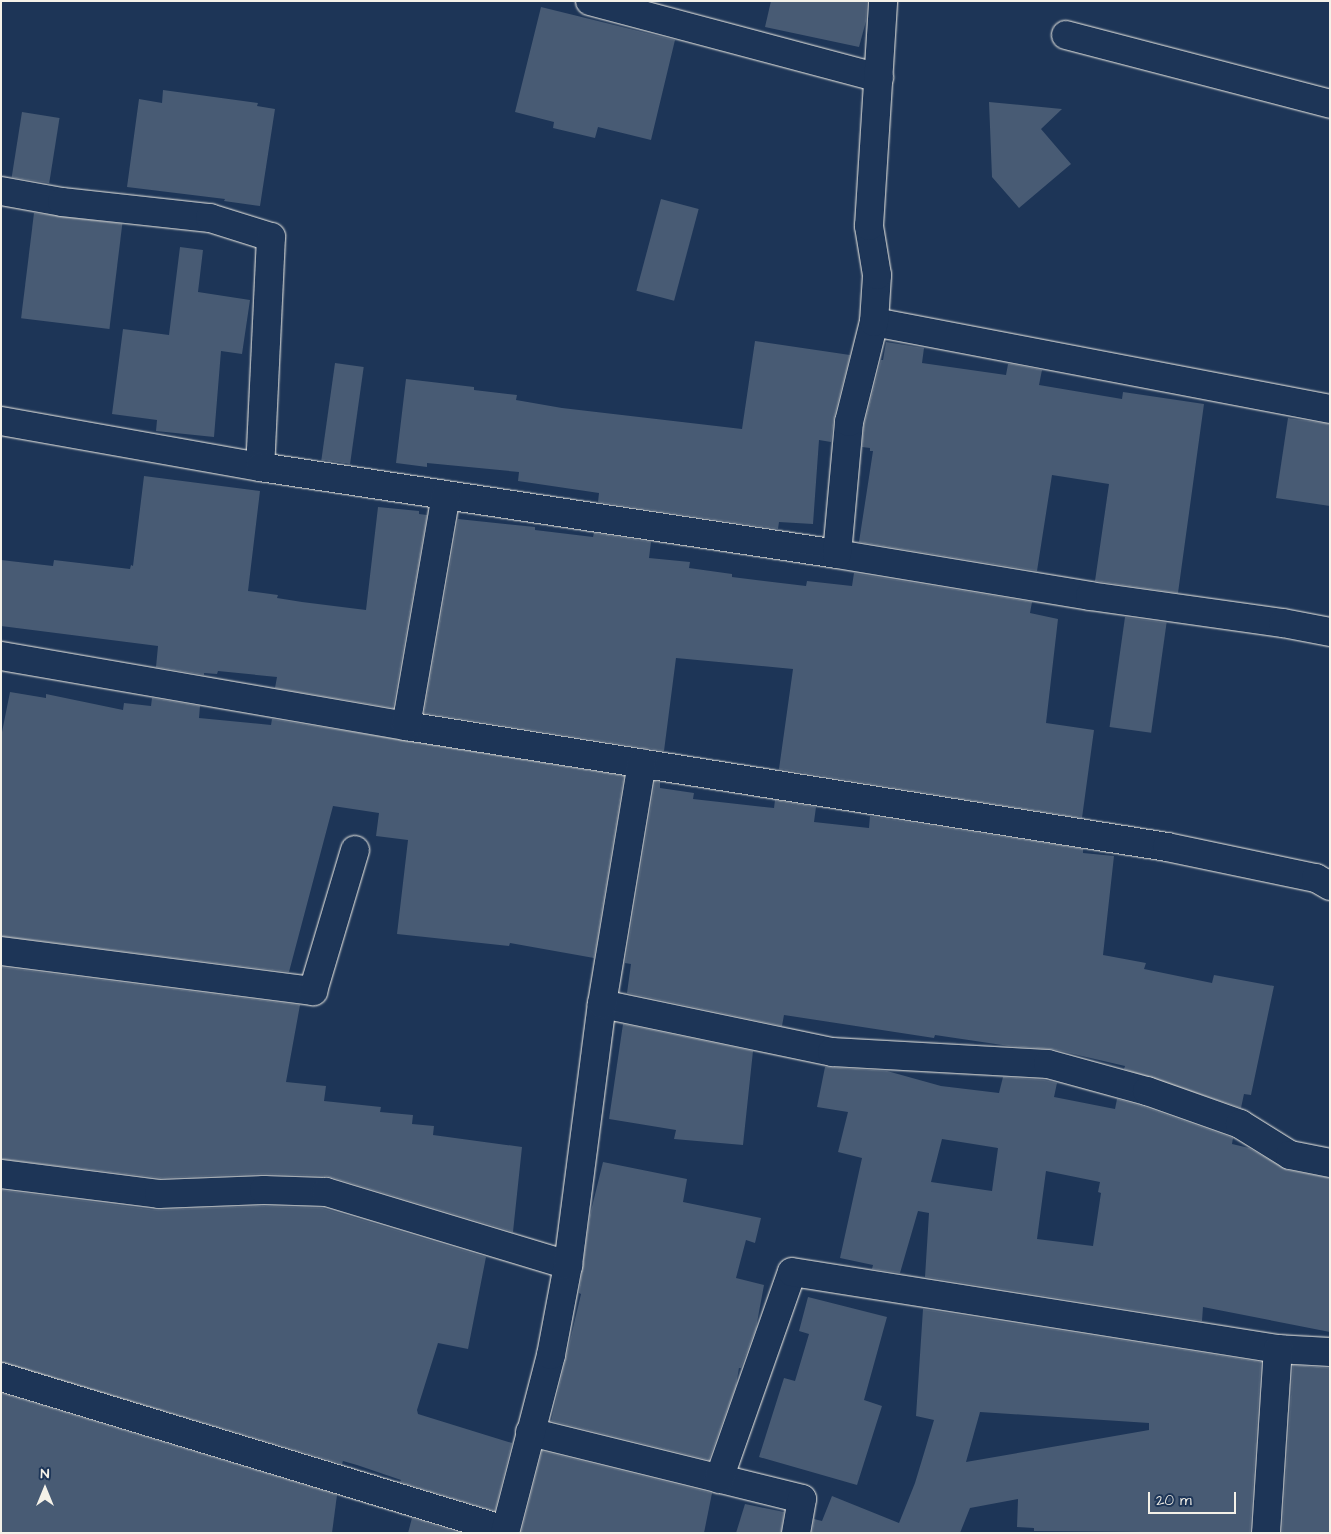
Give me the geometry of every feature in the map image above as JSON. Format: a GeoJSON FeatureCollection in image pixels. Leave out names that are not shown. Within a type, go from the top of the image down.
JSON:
{"type":"FeatureCollection","features":[{"type":"Feature","properties":{"kind":"street"},"geometry":{"type":"LineString","coordinates":[[590,1],[879,78]]}},
{"type":"Feature","properties":{"kind":"street"},"geometry":{"type":"LineString","coordinates":[[837,554],[848,422],[874,322],[877,274],[869,226],[882,1]]}},
{"type":"Feature","properties":{"kind":"street"},"geometry":{"type":"LineString","coordinates":[[1066,35],[1330,104]]}},
{"type":"Feature","properties":{"kind":"street"},"geometry":{"type":"LineString","coordinates":[[1,191],[62,202],[210,218],[271,237],[260,467]]}},
{"type":"Feature","properties":{"kind":"street"},"geometry":{"type":"LineString","coordinates":[[874,322],[1330,409]]}},
{"type":"Feature","properties":{"kind":"street"},"geometry":{"type":"LineString","coordinates":[[1,421],[260,467],[837,554],[1090,596],[1283,623],[1330,632]]}},
{"type":"Feature","properties":{"kind":"street"},"geometry":{"type":"LineString","coordinates":[[406,726],[446,494]]}},
{"type":"Feature","properties":{"kind":"street"},"geometry":{"type":"LineString","coordinates":[[1,656],[406,726],[1167,847],[1316,878],[1330,886]]}},
{"type":"Feature","properties":{"kind":"street"},"geometry":{"type":"LineString","coordinates":[[1,1377],[505,1531],[551,1355],[568,1265],[602,1004],[642,763]]}},
{"type":"Feature","properties":{"kind":"street"},"geometry":{"type":"LineString","coordinates":[[1,951],[313,991],[355,850]]}},
{"type":"Feature","properties":{"kind":"street"},"geometry":{"type":"LineString","coordinates":[[602,1004],[832,1052],[1048,1064],[1147,1092],[1240,1124],[1290,1155],[1330,1163]]}},
{"type":"Feature","properties":{"kind":"street"},"geometry":{"type":"LineString","coordinates":[[1,1174],[159,1194],[264,1190],[326,1192],[568,1265]]}},
{"type":"Feature","properties":{"kind":"street"},"geometry":{"type":"LineString","coordinates":[[719,1478],[792,1272],[1278,1349],[1330,1352]]}},
{"type":"Feature","properties":{"kind":"street"},"geometry":{"type":"LineString","coordinates":[[1266,1533],[1278,1349]]}},
{"type":"Feature","properties":{"kind":"street"},"geometry":{"type":"LineString","coordinates":[[530,1432],[802,1499],[796,1533]]}},
{"type":"Feature","properties":{"kind":"building"},"geometry":{"type":"Polygon","coordinates":[[[771,1],[867,1],[866,21],[859,47],[765,27],[771,1]]]}},
{"type":"Feature","properties":{"kind":"building"},"geometry":{"type":"Polygon","coordinates":[[[541,7],[675,40],[651,140],[598,127],[595,138],[553,128],[554,122],[515,112],[541,7]]]}},
{"type":"Feature","properties":{"kind":"building"},"geometry":{"type":"Polygon","coordinates":[[[163,90],[258,103],[257,106],[275,109],[260,206],[224,201],[225,199],[127,187],[139,99],[162,103],[163,90]]]}},
{"type":"Feature","properties":{"kind":"building"},"geometry":{"type":"Polygon","coordinates":[[[989,102],[1062,109],[1041,129],[1071,164],[1019,208],[992,177],[989,102]]]}},
{"type":"Feature","properties":{"kind":"building"},"geometry":{"type":"Polygon","coordinates":[[[22,112],[60,118],[49,183],[12,177],[22,112]]]}},
{"type":"Feature","properties":{"kind":"building"},"geometry":{"type":"Polygon","coordinates":[[[661,199],[699,209],[674,301],[636,291],[661,199]]]}},
{"type":"Feature","properties":{"kind":"building"},"geometry":{"type":"Polygon","coordinates":[[[34,213],[122,224],[109,329],[21,318],[34,213]]]}},
{"type":"Feature","properties":{"kind":"building"},"geometry":{"type":"Polygon","coordinates":[[[180,247],[203,250],[198,292],[250,300],[242,354],[221,351],[214,437],[156,431],[157,420],[112,414],[123,329],[169,335],[180,247]]]}},
{"type":"Feature","properties":{"kind":"building"},"geometry":{"type":"Polygon","coordinates":[[[755,341],[850,355],[834,418],[831,442],[819,440],[813,524],[779,522],[778,529],[598,502],[599,493],[518,481],[519,472],[427,463],[427,467],[396,463],[406,379],[474,387],[474,390],[517,395],[516,400],[562,408],[742,429],[755,341]]]}},
{"type":"Feature","properties":{"kind":"building"},"geometry":{"type":"Polygon","coordinates":[[[886,342],[924,348],[922,363],[1006,375],[1008,364],[1012,364],[1042,370],[1039,385],[1122,399],[1123,392],[1204,404],[1178,593],[1095,581],[1109,484],[1052,475],[1037,571],[859,542],[873,451],[870,451],[870,448],[862,447],[864,425],[881,360],[883,360],[886,342]]]}},
{"type":"Feature","properties":{"kind":"building"},"geometry":{"type":"Polygon","coordinates":[[[335,363],[364,367],[350,464],[321,460],[335,363]]]}},
{"type":"Feature","properties":{"kind":"building"},"geometry":{"type":"Polygon","coordinates":[[[1288,418],[1330,424],[1330,506],[1276,498],[1288,418]]]}},
{"type":"Feature","properties":{"kind":"building"},"geometry":{"type":"Polygon","coordinates":[[[144,476],[260,491],[248,591],[278,595],[277,598],[302,602],[366,610],[378,507],[419,511],[419,514],[427,515],[393,708],[275,688],[277,677],[218,671],[217,674],[204,673],[204,675],[156,667],[158,646],[1,626],[1,560],[53,566],[54,560],[130,569],[131,565],[133,566],[144,476]]]}},
{"type":"Feature","properties":{"kind":"building"},"geometry":{"type":"Polygon","coordinates":[[[458,519],[535,527],[535,530],[593,537],[594,533],[651,542],[649,558],[690,562],[689,568],[732,574],[732,577],[806,586],[807,581],[852,586],[854,573],[1032,602],[1030,613],[1058,619],[1046,723],[1094,730],[1082,818],[779,769],[793,669],[676,658],[664,751],[424,713],[458,519]]]}},
{"type":"Feature","properties":{"kind":"building"},"geometry":{"type":"Polygon","coordinates":[[[1125,617],[1167,623],[1151,733],[1110,727],[1125,617]]]}},
{"type":"Feature","properties":{"kind":"building"},"geometry":{"type":"Polygon","coordinates":[[[10,692],[46,698],[46,694],[123,710],[124,703],[151,706],[152,698],[200,706],[199,718],[271,725],[272,719],[624,776],[594,958],[510,943],[509,946],[397,934],[408,840],[376,836],[379,813],[333,806],[289,972],[1,936],[1,737],[10,692]]]}},
{"type":"Feature","properties":{"kind":"building"},"geometry":{"type":"Polygon","coordinates":[[[655,781],[660,782],[660,788],[694,793],[693,799],[774,808],[775,800],[816,807],[814,822],[869,828],[870,816],[1083,849],[1083,853],[1114,856],[1103,955],[1146,963],[1144,969],[1212,983],[1214,975],[1274,986],[1251,1095],[1244,1094],[1241,1108],[1124,1069],[1125,1066],[1052,1049],[1009,1046],[935,1035],[934,1038],[784,1015],[782,1026],[627,993],[631,964],[625,963],[655,781]]]}},
{"type":"Feature","properties":{"kind":"building"},"geometry":{"type":"Polygon","coordinates":[[[1,967],[300,1005],[286,1082],[326,1086],[324,1101],[381,1107],[380,1112],[413,1115],[412,1124],[434,1126],[433,1135],[522,1147],[513,1232],[327,1176],[263,1174],[160,1178],[1,1159],[1,967]]]}},
{"type":"Feature","properties":{"kind":"building"},"geometry":{"type":"Polygon","coordinates":[[[623,1024],[753,1051],[743,1145],[674,1139],[676,1130],[609,1119],[623,1024]]]}},
{"type":"Feature","properties":{"kind":"building"},"geometry":{"type":"Polygon","coordinates":[[[825,1067],[887,1071],[941,1086],[999,1093],[1003,1077],[1045,1080],[1057,1083],[1054,1097],[1115,1109],[1117,1099],[1142,1106],[1233,1138],[1232,1144],[1249,1148],[1287,1170],[1330,1178],[1330,1332],[1203,1307],[1202,1321],[925,1277],[929,1213],[918,1211],[900,1273],[872,1269],[873,1265],[840,1258],[862,1158],[838,1152],[848,1112],[817,1107],[825,1067]],[[942,1139],[931,1182],[992,1191],[998,1148],[942,1139]],[[1046,1171],[1037,1239],[1093,1246],[1101,1193],[1098,1192],[1100,1182],[1046,1171]]]}},
{"type":"Feature","properties":{"kind":"building"},"geometry":{"type":"Polygon","coordinates":[[[603,1162],[687,1179],[683,1202],[761,1218],[755,1243],[746,1240],[736,1278],[764,1285],[756,1328],[741,1368],[739,1368],[736,1385],[709,1460],[551,1421],[581,1294],[579,1293],[590,1215],[603,1162]]]}},
{"type":"Feature","properties":{"kind":"building"},"geometry":{"type":"Polygon","coordinates":[[[1,1190],[157,1210],[264,1206],[323,1208],[486,1257],[468,1349],[438,1343],[417,1410],[418,1414],[512,1443],[495,1511],[400,1482],[401,1480],[357,1465],[343,1461],[342,1464],[1,1362],[1,1190]]]}},
{"type":"Feature","properties":{"kind":"building"},"geometry":{"type":"Polygon","coordinates":[[[808,1297],[887,1317],[864,1400],[882,1406],[857,1485],[759,1457],[784,1378],[795,1381],[809,1334],[799,1331],[808,1297]]]}},
{"type":"Feature","properties":{"kind":"building"},"geometry":{"type":"Polygon","coordinates":[[[923,1309],[1261,1362],[1250,1533],[1034,1531],[1034,1528],[1017,1527],[1018,1499],[970,1508],[960,1533],[812,1533],[814,1519],[822,1521],[832,1496],[899,1523],[915,1483],[934,1420],[916,1416],[923,1309]],[[980,1412],[966,1462],[1149,1430],[1149,1423],[980,1412]]]}},
{"type":"Feature","properties":{"kind":"building"},"geometry":{"type":"Polygon","coordinates":[[[1293,1365],[1330,1368],[1330,1533],[1282,1533],[1293,1365]]]}},
{"type":"Feature","properties":{"kind":"building"},"geometry":{"type":"Polygon","coordinates":[[[1,1393],[337,1495],[332,1533],[1,1533],[1,1393]]]}},
{"type":"Feature","properties":{"kind":"building"},"geometry":{"type":"Polygon","coordinates":[[[542,1451],[712,1493],[704,1533],[521,1533],[542,1451]]]}},
{"type":"Feature","properties":{"kind":"building"},"geometry":{"type":"Polygon","coordinates":[[[745,1504],[784,1512],[781,1533],[736,1533],[745,1504]]]}},
{"type":"Feature","properties":{"kind":"building"},"geometry":{"type":"Polygon","coordinates":[[[412,1518],[460,1533],[408,1533],[412,1518]]]}}]}
